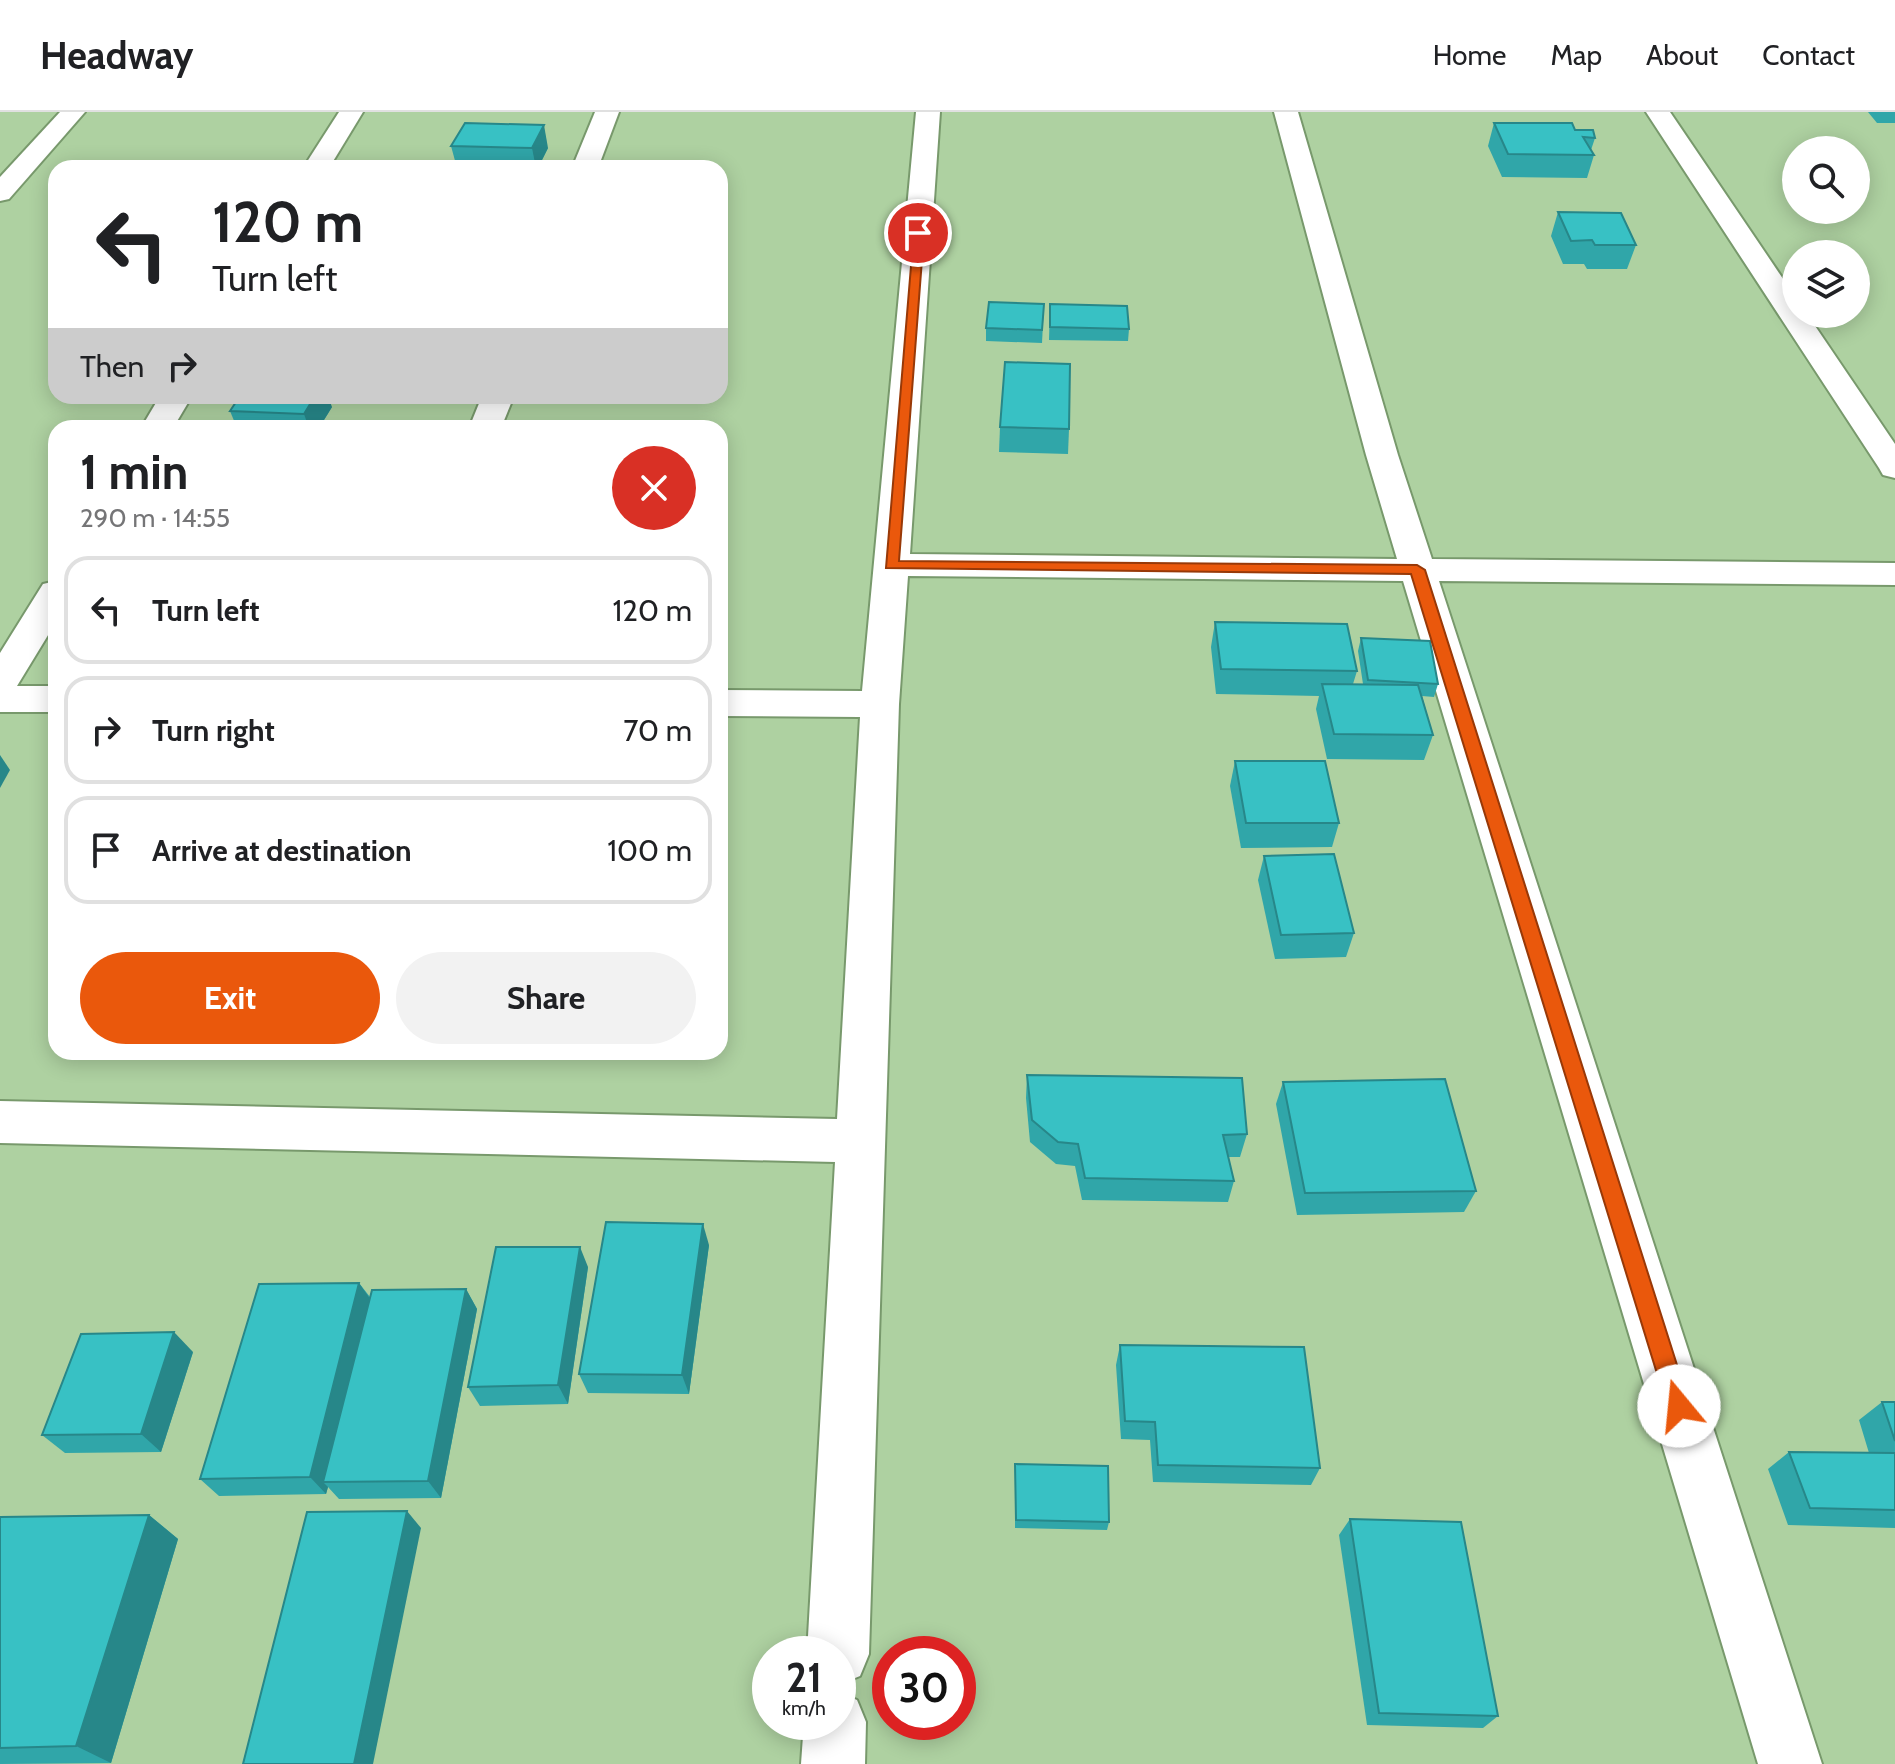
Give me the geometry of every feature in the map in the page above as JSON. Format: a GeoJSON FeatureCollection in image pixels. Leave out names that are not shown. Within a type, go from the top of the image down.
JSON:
{"type":"FeatureCollection","features":[{"type":"Feature","properties":{"kind":"street"},"geometry":{"type":"LineString","coordinates":[[0,193],[73,112]]}},
{"type":"Feature","properties":{"kind":"street"},"geometry":{"type":"LineString","coordinates":[[321,160],[351,112]]}},
{"type":"Feature","properties":{"kind":"street"},"geometry":{"type":"LineString","coordinates":[[588,160],[607,112]]}},
{"type":"Feature","properties":{"kind":"street"},"geometry":{"type":"LineString","coordinates":[[839,1636],[858,1141],[880,704],[928,112]]}},
{"type":"Feature","properties":{"kind":"street"},"geometry":{"type":"LineString","coordinates":[[1286,112],[1417,570],[1790,1764]]}},
{"type":"Feature","properties":{"kind":"street"},"geometry":{"type":"LineString","coordinates":[[1658,112],[1895,468]]}},
{"type":"Feature","properties":{"kind":"street"},"geometry":{"type":"LineString","coordinates":[[891,565],[1895,574]]}},
{"type":"Feature","properties":{"kind":"street"},"geometry":{"type":"LineString","coordinates":[[0,683],[48,605]]}},
{"type":"Feature","properties":{"kind":"street"},"geometry":{"type":"LineString","coordinates":[[0,699],[48,699]]}},
{"type":"Feature","properties":{"kind":"street"},"geometry":{"type":"LineString","coordinates":[[728,703],[880,704]]}},
{"type":"Feature","properties":{"kind":"street"},"geometry":{"type":"LineString","coordinates":[[0,1122],[858,1141]]}},
{"type":"Feature","properties":{"kind":"street"},"geometry":{"type":"LineString","coordinates":[[833,1764],[834,1740]]}},
{"type":"Feature","properties":{"kind":"building"},"geometry":{"type":"Polygon","coordinates":[[[465,123],[544,125],[532,148],[451,146],[465,123]]]}},
{"type":"Feature","properties":{"kind":"building"},"geometry":{"type":"Polygon","coordinates":[[[1494,123],[1572,123],[1575,130],[1593,130],[1595,138],[1583,137],[1594,155],[1508,154],[1494,123]]]}},
{"type":"Feature","properties":{"kind":"building"},"geometry":{"type":"Polygon","coordinates":[[[1558,212],[1621,213],[1636,245],[1595,245],[1592,240],[1571,241],[1558,212]]]}},
{"type":"Feature","properties":{"kind":"building"},"geometry":{"type":"Polygon","coordinates":[[[989,302],[1044,304],[1042,330],[986,328],[989,302]]]}},
{"type":"Feature","properties":{"kind":"building"},"geometry":{"type":"Polygon","coordinates":[[[1050,304],[1127,306],[1129,329],[1050,327],[1050,304]]]}},
{"type":"Feature","properties":{"kind":"building"},"geometry":{"type":"Polygon","coordinates":[[[1005,362],[1070,364],[1069,429],[1000,427],[1005,362]]]}},
{"type":"Feature","properties":{"kind":"building"},"geometry":{"type":"Polygon","coordinates":[[[235,404],[310,404],[304,414],[230,411],[235,404]]]}},
{"type":"Feature","properties":{"kind":"building"},"geometry":{"type":"Polygon","coordinates":[[[1215,622],[1347,624],[1357,671],[1221,669],[1215,622]]]}},
{"type":"Feature","properties":{"kind":"building"},"geometry":{"type":"Polygon","coordinates":[[[1361,638],[1430,641],[1438,684],[1368,680],[1361,638]]]}},
{"type":"Feature","properties":{"kind":"building"},"geometry":{"type":"Polygon","coordinates":[[[1322,684],[1418,685],[1433,735],[1334,734],[1322,684]]]}},
{"type":"Feature","properties":{"kind":"building"},"geometry":{"type":"Polygon","coordinates":[[[1235,761],[1325,761],[1339,823],[1246,823],[1235,761]]]}},
{"type":"Feature","properties":{"kind":"building"},"geometry":{"type":"Polygon","coordinates":[[[1334,854],[1354,933],[1281,935],[1264,856],[1334,854]]]}},
{"type":"Feature","properties":{"kind":"building"},"geometry":{"type":"Polygon","coordinates":[[[1027,1075],[1242,1078],[1247,1134],[1223,1135],[1234,1181],[1085,1178],[1078,1144],[1058,1142],[1032,1120],[1027,1075]]]}},
{"type":"Feature","properties":{"kind":"building"},"geometry":{"type":"Polygon","coordinates":[[[1445,1079],[1476,1191],[1305,1193],[1283,1082],[1445,1079]]]}},
{"type":"Feature","properties":{"kind":"building"},"geometry":{"type":"Polygon","coordinates":[[[606,1222],[703,1224],[682,1375],[579,1374],[606,1222]]]}},
{"type":"Feature","properties":{"kind":"building"},"geometry":{"type":"Polygon","coordinates":[[[496,1247],[580,1247],[558,1385],[468,1387],[496,1247]]]}},
{"type":"Feature","properties":{"kind":"building"},"geometry":{"type":"Polygon","coordinates":[[[359,1283],[310,1477],[200,1479],[259,1284],[359,1283]]]}},
{"type":"Feature","properties":{"kind":"building"},"geometry":{"type":"Polygon","coordinates":[[[466,1289],[428,1481],[323,1482],[372,1290],[466,1289]]]}},
{"type":"Feature","properties":{"kind":"building"},"geometry":{"type":"Polygon","coordinates":[[[174,1332],[141,1434],[42,1435],[81,1334],[174,1332]]]}},
{"type":"Feature","properties":{"kind":"building"},"geometry":{"type":"Polygon","coordinates":[[[1120,1345],[1304,1347],[1320,1468],[1158,1465],[1155,1422],[1125,1421],[1120,1345]]]}},
{"type":"Feature","properties":{"kind":"building"},"geometry":{"type":"Polygon","coordinates":[[[1882,1402],[1895,1402],[1895,1441],[1882,1402]]]}},
{"type":"Feature","properties":{"kind":"building"},"geometry":{"type":"Polygon","coordinates":[[[1789,1452],[1895,1453],[1895,1510],[1810,1508],[1789,1452]]]}},
{"type":"Feature","properties":{"kind":"building"},"geometry":{"type":"Polygon","coordinates":[[[1015,1464],[1108,1466],[1109,1522],[1016,1520],[1015,1464]]]}},
{"type":"Feature","properties":{"kind":"building"},"geometry":{"type":"Polygon","coordinates":[[[407,1511],[354,1764],[243,1764],[307,1512],[407,1511]]]}},
{"type":"Feature","properties":{"kind":"building"},"geometry":{"type":"Polygon","coordinates":[[[149,1515],[76,1746],[0,1748],[0,1517],[149,1515]]]}},
{"type":"Feature","properties":{"kind":"building"},"geometry":{"type":"Polygon","coordinates":[[[1350,1519],[1461,1522],[1498,1716],[1379,1713],[1350,1519]]]}},
{"type":"Feature","properties":{"kind":"route"},"geometry":{"type":"LineString","coordinates":[[918,233],[891,565],[1417,570],[1679,1406]]}}]}
